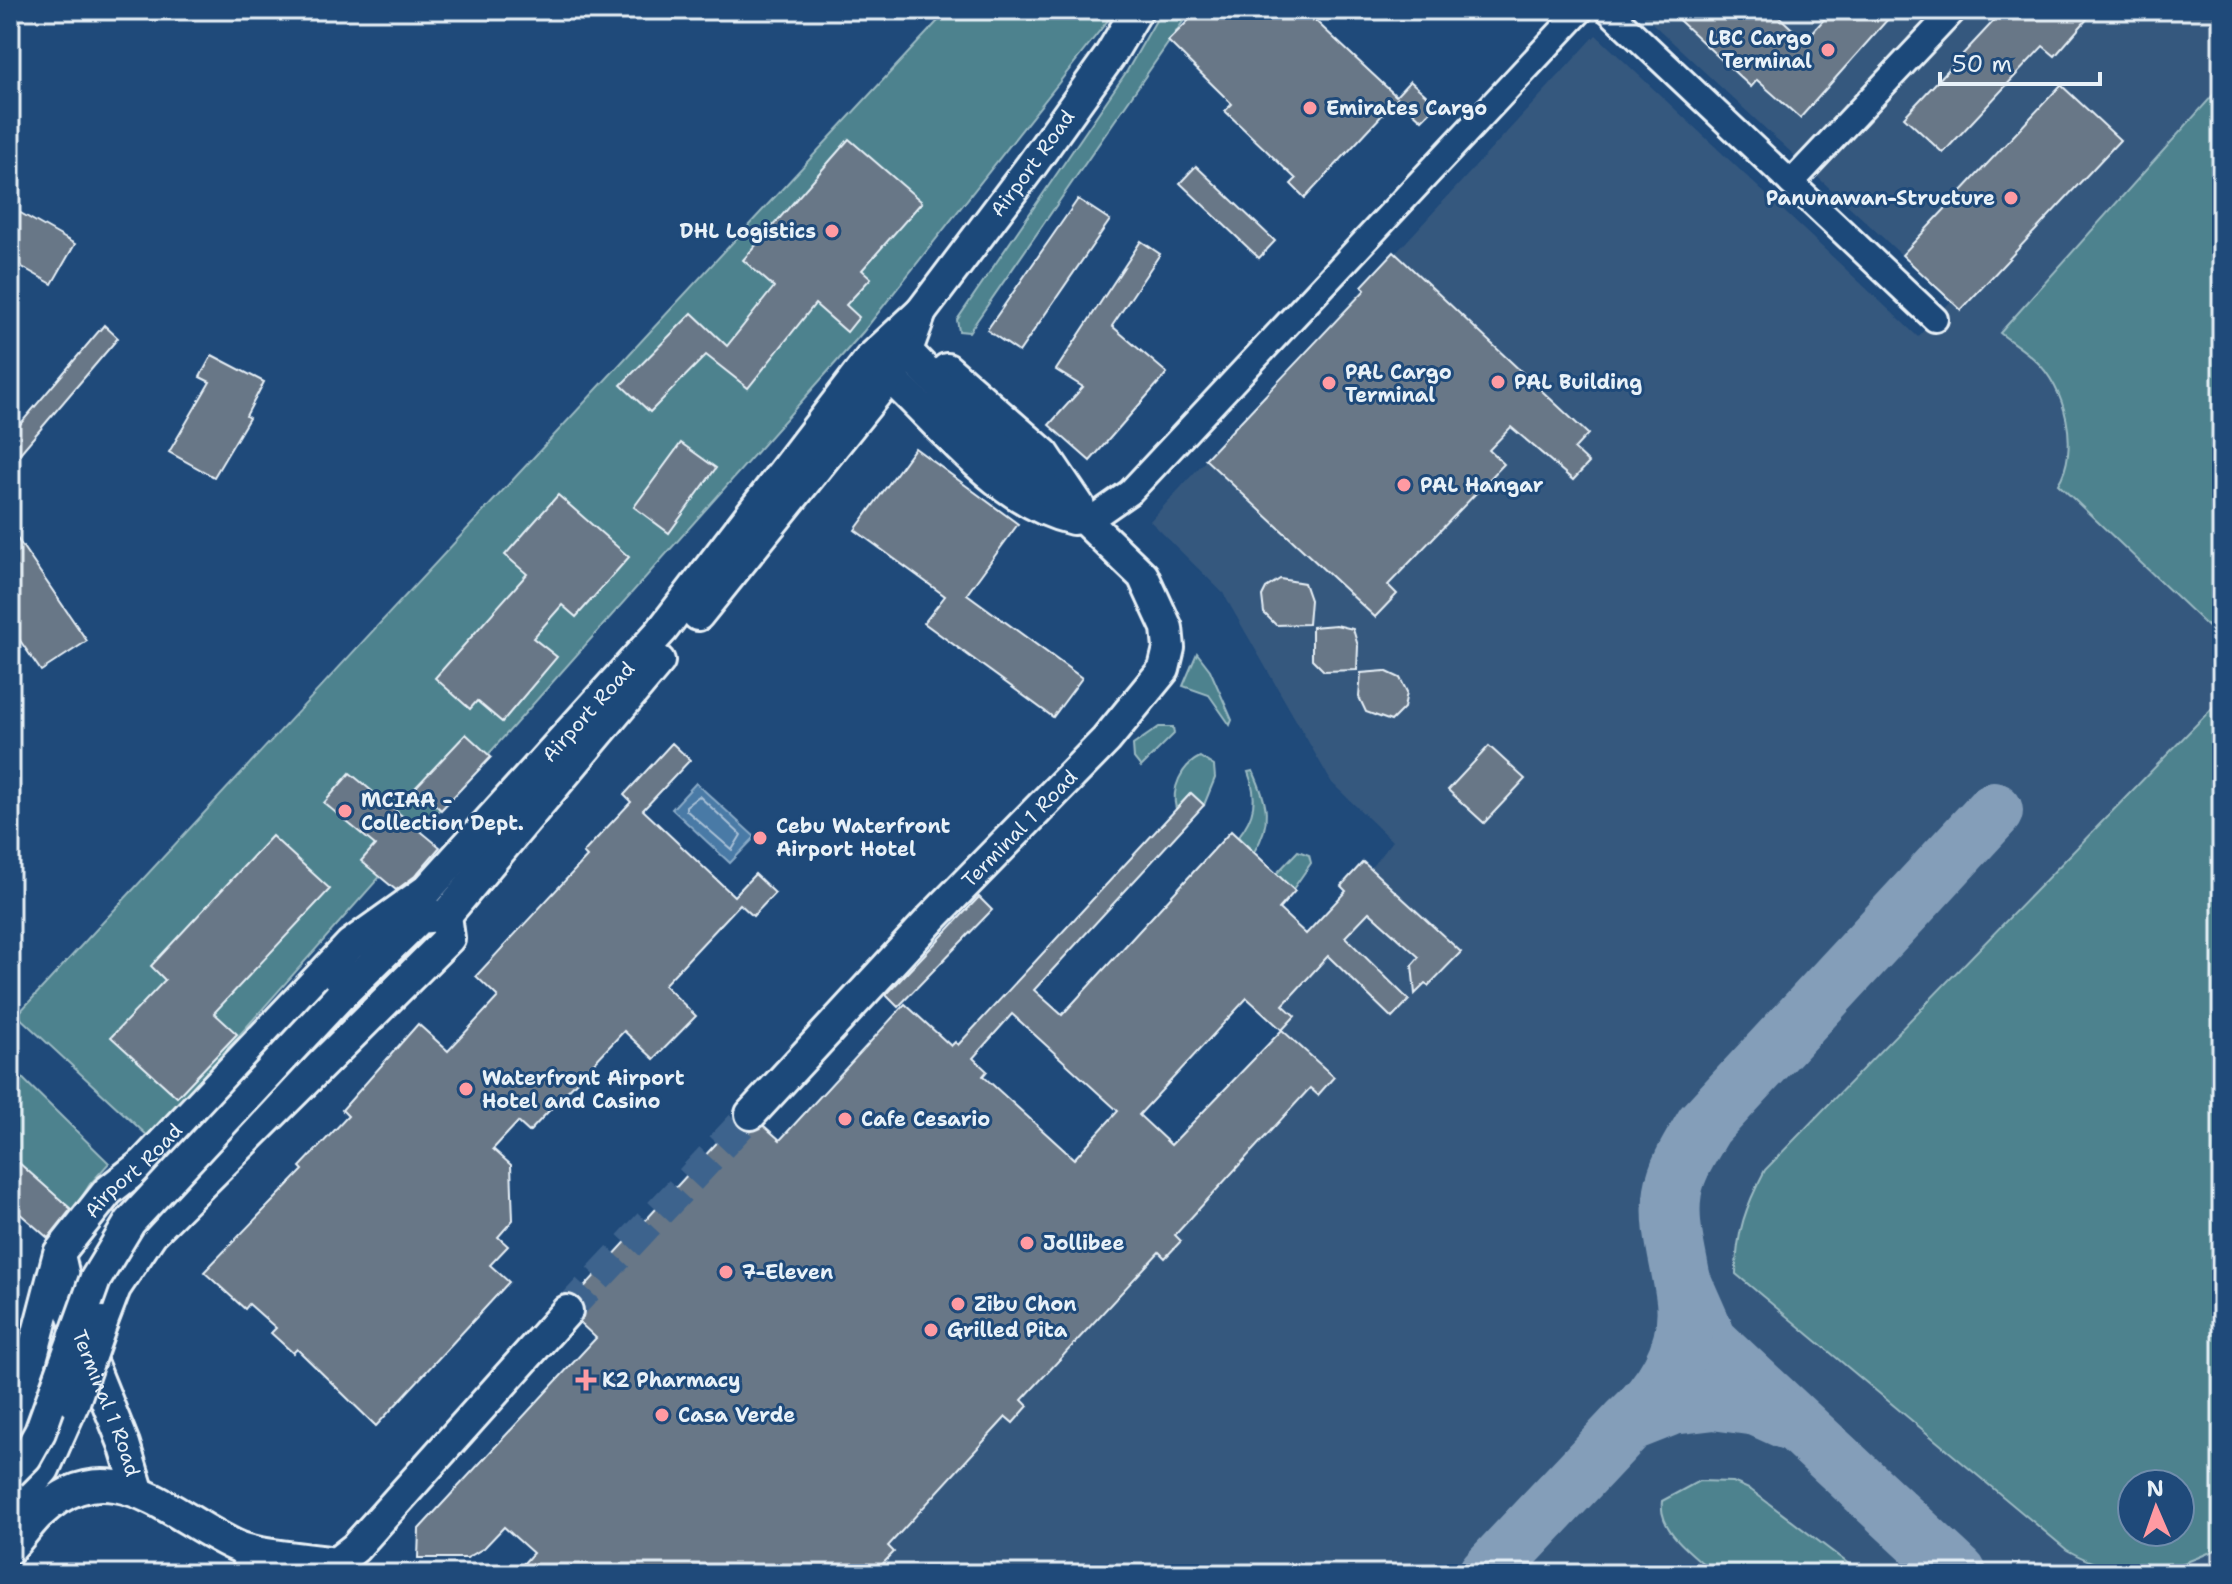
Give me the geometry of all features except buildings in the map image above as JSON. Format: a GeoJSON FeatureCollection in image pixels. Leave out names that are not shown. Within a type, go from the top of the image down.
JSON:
{"type":"FeatureCollection","features":[{"type":"Feature","properties":{"kind":"street","name":"Airport Road"},"geometry":{"type":"LineString","coordinates":[[10,1473],[26,1457],[40,1432],[95,1280],[130,1222],[339,997],[420,918],[446,915],[677,640],[1035,162],[1109,57],[1137,10]]}},
{"type":"Feature","properties":{"kind":"street"},"geometry":{"type":"LineString","coordinates":[[1087,522],[1130,492],[1581,10]]}},
{"type":"Feature","properties":{"kind":"street"},"geometry":{"type":"LineString","coordinates":[[1608,10],[1935,319]]}},
{"type":"Feature","properties":{"kind":"street"},"geometry":{"type":"LineString","coordinates":[[1791,183],[1954,10]]}},
{"type":"Feature","properties":{"kind":"street","name":"Terminal 1 Road"},"geometry":{"type":"LineString","coordinates":[[925,306],[927,326],[936,355],[1044,454],[1087,522]]}},
{"type":"Feature","properties":{"kind":"street","name":"Terminal 1 Road"},"geometry":{"type":"LineString","coordinates":[[751,1114],[933,917],[1106,740],[1164,669],[1169,648],[1167,628],[1143,576],[1087,522],[1016,464],[899,343]]}},
{"type":"Feature","properties":{"kind":"street","name":"Airport Road"},"geometry":{"type":"LineString","coordinates":[[59,1253],[108,1191],[144,1163],[350,945],[427,890],[662,630],[880,368]]}},
{"type":"Feature","properties":{"kind":"street","name":"Terminal 1 Road"},"geometry":{"type":"LineString","coordinates":[[880,368],[956,444],[1033,506],[1087,522]]}},
{"type":"Feature","properties":{"kind":"street","name":"Airport Road"},"geometry":{"type":"LineString","coordinates":[[10,1509],[44,1469],[73,1404],[123,1274],[152,1233],[449,938],[446,915]]}},
{"type":"Feature","properties":{"kind":"street","name":"Terminal 1 Road"},"geometry":{"type":"LineString","coordinates":[[59,1253],[73,1317],[124,1444],[138,1490],[238,1547]]}},
{"type":"Feature","properties":{"kind":"street"},"geometry":{"type":"LineString","coordinates":[[10,1420],[21,1398],[59,1253]]}},
{"type":"Feature","properties":{"kind":"street"},"geometry":{"type":"LineString","coordinates":[[238,1547],[335,1568],[567,1311]]}},
{"type":"Feature","properties":{"kind":"street"},"geometry":{"type":"LineString","coordinates":[[10,1548],[39,1514],[76,1488],[102,1483],[138,1490]]}},
{"type":"Feature","properties":{"kind":"street"},"geometry":{"type":"LineString","coordinates":[[238,1547],[256,1574]]}},
{"type":"Feature","properties":{"kind":"shaded area"},"geometry":{"type":"Polygon","coordinates":[[[1638,10],[2222,10],[2222,1574],[563,1574],[538,1558],[504,1527],[468,1477],[905,1004],[950,1046],[955,1042],[973,1058],[987,1071],[984,1076],[1093,1176],[1145,1120],[1172,1144],[1282,1030],[1247,998],[1346,891],[1341,886],[1363,862],[1370,869],[1392,841],[1332,783],[1223,593],[1150,521],[1596,35],[1918,337],[1951,301],[1638,10]]]}},
{"type":"Feature","properties":{"kind":"green space"},"geometry":{"type":"Polygon","coordinates":[[[948,10],[1116,10],[863,332],[149,1137],[17,1015],[948,10]]]}},
{"type":"Feature","properties":{"kind":"green space"},"geometry":{"type":"Polygon","coordinates":[[[1162,10],[1191,10],[969,332],[959,331],[957,320],[1127,71],[1162,10]]]}},
{"type":"Feature","properties":{"kind":"green space"},"geometry":{"type":"Polygon","coordinates":[[[2222,85],[2222,640],[2058,484],[2065,470],[2069,437],[2062,402],[2046,372],[2031,356],[2000,333],[2222,85]]]}},
{"type":"Feature","properties":{"kind":"green space"},"geometry":{"type":"Polygon","coordinates":[[[1197,653],[1210,670],[1232,720],[1230,725],[1209,695],[1183,686],[1197,653]]]}},
{"type":"Feature","properties":{"kind":"green space"},"geometry":{"type":"Polygon","coordinates":[[[2222,698],[2222,1547],[2181,1564],[2144,1572],[2108,1568],[2067,1550],[1736,1274],[1743,1220],[1765,1170],[2222,698]]]}},
{"type":"Feature","properties":{"kind":"green space"},"geometry":{"type":"Polygon","coordinates":[[[1159,727],[1173,727],[1174,734],[1141,767],[1134,758],[1133,745],[1159,727]]]}},
{"type":"Feature","properties":{"kind":"green space"},"geometry":{"type":"Polygon","coordinates":[[[1200,757],[1214,766],[1215,778],[1204,805],[1191,793],[1176,809],[1175,794],[1179,779],[1188,766],[1200,757]]]}},
{"type":"Feature","properties":{"kind":"green space"},"geometry":{"type":"Polygon","coordinates":[[[1253,771],[1266,812],[1264,831],[1254,852],[1238,837],[1248,822],[1253,806],[1248,772],[1253,771]]]}},
{"type":"Feature","properties":{"kind":"green space"},"geometry":{"type":"Polygon","coordinates":[[[1298,851],[1309,855],[1311,863],[1293,889],[1276,874],[1298,851]]]}},
{"type":"Feature","properties":{"kind":"green space"},"geometry":{"type":"Polygon","coordinates":[[[10,1066],[109,1163],[90,1184],[73,1211],[10,1155],[10,1066]]]}},
{"type":"Feature","properties":{"kind":"green space"},"geometry":{"type":"Polygon","coordinates":[[[1699,1481],[1733,1482],[1751,1490],[1862,1574],[1715,1574],[1679,1542],[1662,1512],[1662,1501],[1699,1481]]]}},
{"type":"Feature","properties":{"kind":"water"},"geometry":{"type":"Polygon","coordinates":[[[696,783],[755,837],[730,863],[672,809],[696,783]]]}},
{"type":"Feature","properties":{"kind":"taxiway"},"geometry":{"type":"LineString","coordinates":[[1629,1423],[1663,1383],[1672,1368],[1683,1336],[1685,1300],[1673,1232],[1673,1191],[1678,1174],[1704,1125],[1994,811]]}},
{"type":"Feature","properties":{"kind":"taxiway"},"geometry":{"type":"LineString","coordinates":[[1683,1283],[1709,1342],[1958,1574]]}},
{"type":"Feature","properties":{"kind":"taxiway"},"geometry":{"type":"LineString","coordinates":[[1487,1574],[1629,1423],[1672,1406],[1714,1401],[1757,1407],[1788,1421]]}},
{"type":"Feature","properties":{"kind":"tunnel"},"geometry":{"type":"LineString","coordinates":[[567,1311],[751,1114]]}},
{"type":"Feature","properties":{"kind":"place","name":"LBC Cargo Terminal"},"geometry":{"type":"Point","coordinates":[1828,50]}},
{"type":"Feature","properties":{"kind":"place","name":"Emirates Cargo"},"geometry":{"type":"Point","coordinates":[1310,108]}},
{"type":"Feature","properties":{"kind":"place","name":"Panunawan-Structure"},"geometry":{"type":"Point","coordinates":[2011,198]}},
{"type":"Feature","properties":{"kind":"place","name":"DHL Logistics"},"geometry":{"type":"Point","coordinates":[832,231]}},
{"type":"Feature","properties":{"kind":"place","name":"PAL Building"},"geometry":{"type":"Point","coordinates":[1498,382]}},
{"type":"Feature","properties":{"kind":"place","name":"PAL Cargo Terminal"},"geometry":{"type":"Point","coordinates":[1329,383]}},
{"type":"Feature","properties":{"kind":"place","name":"PAL Hangar"},"geometry":{"type":"Point","coordinates":[1404,485]}},
{"type":"Feature","properties":{"kind":"place","name":"MCIAA - Collection Dept."},"geometry":{"type":"Point","coordinates":[345,811]}},
{"type":"Feature","properties":{"kind":"place","name":"Cebu Waterfront Airport Hotel"},"geometry":{"type":"Point","coordinates":[760,838]}},
{"type":"Feature","properties":{"kind":"place","name":"Waterfront Airport Hotel and Casino"},"geometry":{"type":"Point","coordinates":[466,1089]}},
{"type":"Feature","properties":{"kind":"place","name":"Cafe Cesario"},"geometry":{"type":"Point","coordinates":[845,1119]}},
{"type":"Feature","properties":{"kind":"place","name":"Jollibee"},"geometry":{"type":"Point","coordinates":[1027,1243]}},
{"type":"Feature","properties":{"kind":"place","name":"7-Eleven"},"geometry":{"type":"Point","coordinates":[726,1272]}},
{"type":"Feature","properties":{"kind":"place","name":"Zibu Chon"},"geometry":{"type":"Point","coordinates":[958,1304]}},
{"type":"Feature","properties":{"kind":"place","name":"Grilled Pita"},"geometry":{"type":"Point","coordinates":[931,1330]}},
{"type":"Feature","properties":{"kind":"place","name":"K2 Pharmacy"},"geometry":{"type":"Point","coordinates":[586,1380]}},
{"type":"Feature","properties":{"kind":"place","name":"Casa Verde"},"geometry":{"type":"Point","coordinates":[662,1415]}}]}
